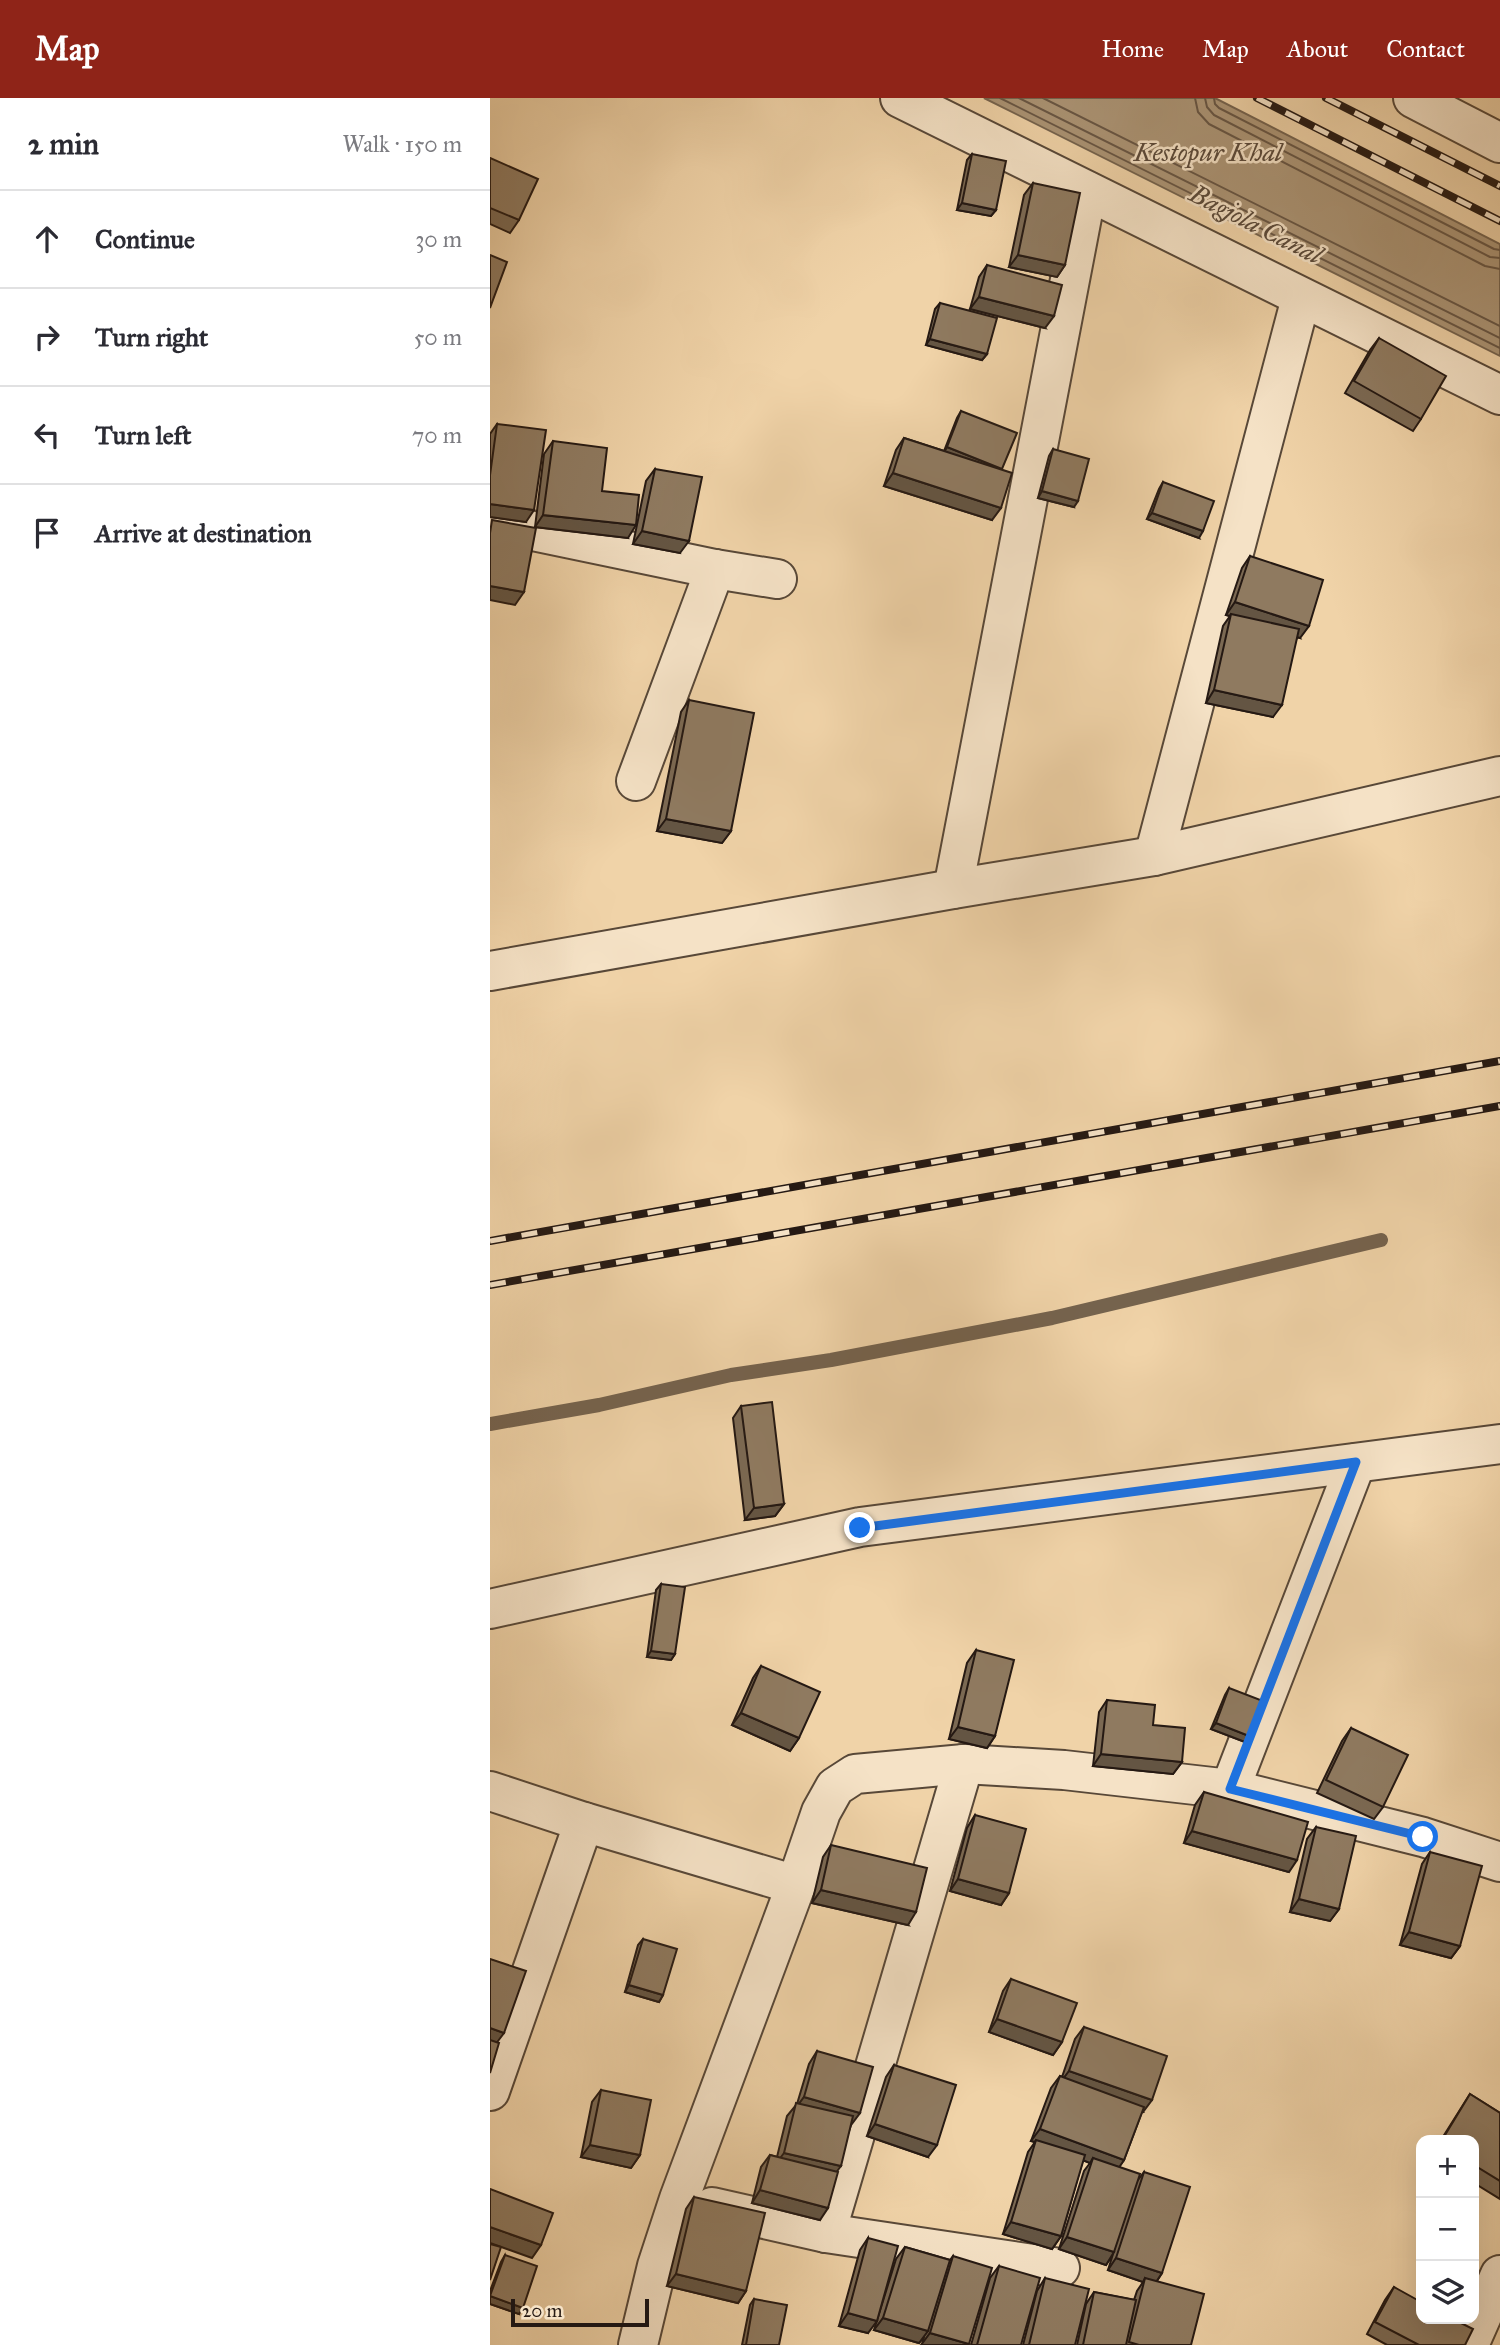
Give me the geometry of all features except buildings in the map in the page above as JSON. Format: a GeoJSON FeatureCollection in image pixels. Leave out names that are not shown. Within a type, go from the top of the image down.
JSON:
{"type":"FeatureCollection","features":[{"type":"Feature","properties":{"kind":"street"},"geometry":{"type":"LineString","coordinates":[[900,98],[1500,395]]}},
{"type":"Feature","properties":{"kind":"street"},"geometry":{"type":"LineString","coordinates":[[1432,102],[1500,143]]}},
{"type":"Feature","properties":{"kind":"street"},"geometry":{"type":"LineString","coordinates":[[953,889],[1087,191]]}},
{"type":"Feature","properties":{"kind":"street"},"geometry":{"type":"LineString","coordinates":[[1154,856],[1301,298]]}},
{"type":"Feature","properties":{"kind":"street"},"geometry":{"type":"LineString","coordinates":[[490,522],[715,569],[777,579]]}},
{"type":"Feature","properties":{"kind":"street"},"geometry":{"type":"LineString","coordinates":[[636,781],[715,569]]}},
{"type":"Feature","properties":{"kind":"street"},"geometry":{"type":"LineString","coordinates":[[490,971],[1154,856],[1500,776]]}},
{"type":"Feature","properties":{"kind":"street"},"geometry":{"type":"LineString","coordinates":[[490,1609],[860,1528],[1500,1444]]}},
{"type":"Feature","properties":{"kind":"street"},"geometry":{"type":"LineString","coordinates":[[1230,1789],[1356,1462]]}},
{"type":"Feature","properties":{"kind":"street"},"geometry":{"type":"LineString","coordinates":[[826,2233],[964,1763]]}},
{"type":"Feature","properties":{"kind":"street"},"geometry":{"type":"LineString","coordinates":[[638,2345],[657,2266],[680,2199],[821,1812],[835,1787],[855,1774],[964,1763],[1064,1770],[1230,1789],[1423,1837],[1500,1862]]}},
{"type":"Feature","properties":{"kind":"street"},"geometry":{"type":"LineString","coordinates":[[490,1791],[796,1885]]}},
{"type":"Feature","properties":{"kind":"street"},"geometry":{"type":"LineString","coordinates":[[490,2091],[584,1822]]}},
{"type":"Feature","properties":{"kind":"street"},"geometry":{"type":"LineString","coordinates":[[680,2199],[826,2233],[1060,2268]]}},
{"type":"Feature","properties":{"kind":"street"},"geometry":{"type":"LineString","coordinates":[[1469,2345],[1500,2275]]}},
{"type":"Feature","properties":{"kind":"water","name":"Kestopur Khal"},"geometry":{"type":"Polygon","coordinates":[[[984,98],[1215,98],[1500,244],[1500,356],[984,98]]]}},
{"type":"Feature","properties":{"kind":"waterway"},"geometry":{"type":"LineString","coordinates":[[490,1424],[599,1405],[731,1375],[831,1360],[1052,1318],[1381,1240]]}},
{"type":"Feature","properties":{"kind":"railway"},"geometry":{"type":"LineString","coordinates":[[1257,98],[1500,221]]}},
{"type":"Feature","properties":{"kind":"railway"},"geometry":{"type":"LineString","coordinates":[[1326,98],[1500,186]]}},
{"type":"Feature","properties":{"kind":"railway"},"geometry":{"type":"LineString","coordinates":[[490,1241],[1500,1061]]}},
{"type":"Feature","properties":{"kind":"railway"},"geometry":{"type":"LineString","coordinates":[[490,1285],[1500,1106]]}},
{"type":"Feature","properties":{"kind":"route"},"geometry":{"type":"LineString","coordinates":[[860,1528],[1356,1462],[1230,1789],[1423,1837]]}},
{"type":"Feature","properties":{"kind":"water label","name":"Bagjola Canal"},"geometry":{"type":"Point","coordinates":[1256,224]}}]}
